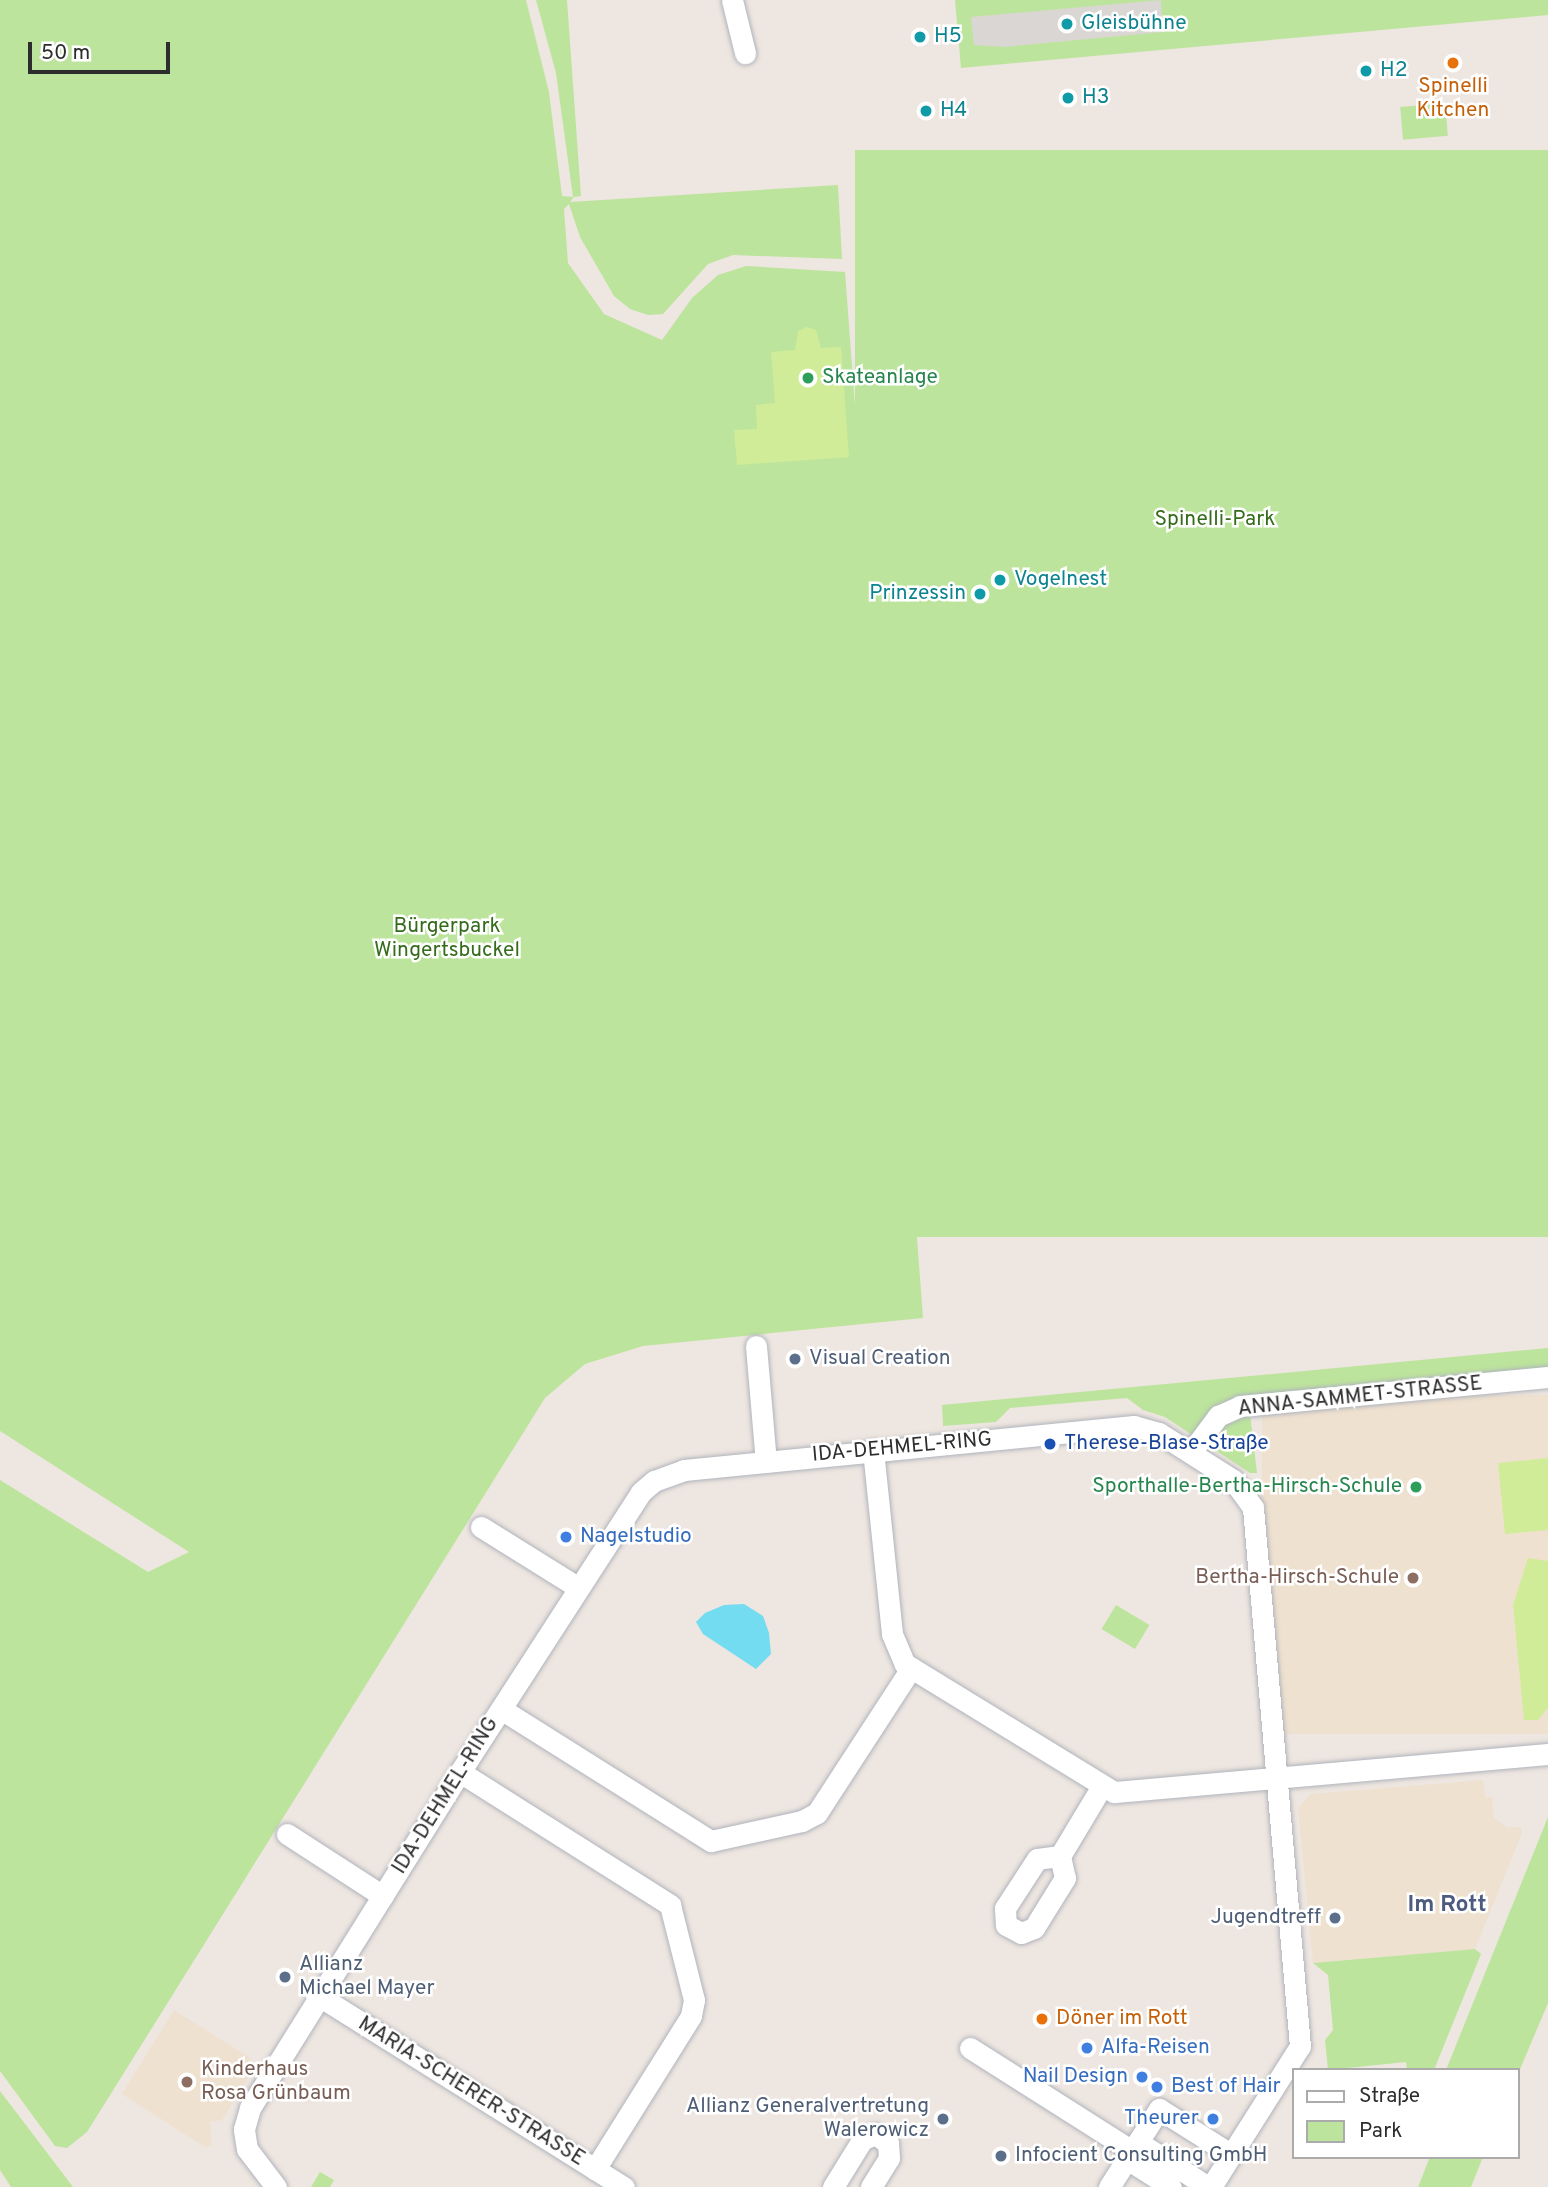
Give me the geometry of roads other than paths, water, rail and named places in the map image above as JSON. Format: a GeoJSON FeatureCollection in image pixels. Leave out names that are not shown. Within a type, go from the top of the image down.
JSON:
{"type":"FeatureCollection","features":[{"type":"Feature","properties":{"kind":"street"},"geometry":{"type":"LineString","coordinates":[[732,0],[745,53]]}},
{"type":"Feature","properties":{"kind":"street"},"geometry":{"type":"LineString","coordinates":[[756,1346],[766,1462]]}},
{"type":"Feature","properties":{"kind":"street","name":"ANNA-SAMMET-STRASSE"},"geometry":{"type":"LineString","coordinates":[[1192,1451],[1218,1416],[1240,1406],[1548,1377]]}},
{"type":"Feature","properties":{"kind":"street","name":"IDA-DEHMEL-RING"},"geometry":{"type":"LineString","coordinates":[[276,2187],[247,2150],[244,2129],[250,2108],[632,1503],[654,1481],[684,1470],[1134,1426],[1159,1433],[1192,1451],[1233,1480],[1253,1508],[1300,2046],[1210,2187]]}},
{"type":"Feature","properties":{"kind":"street"},"geometry":{"type":"LineString","coordinates":[[873,1450],[892,1634],[905,1664],[1114,1792],[1548,1754]]}},
{"type":"Feature","properties":{"kind":"street"},"geometry":{"type":"LineString","coordinates":[[481,1527],[579,1588]]}},
{"type":"Feature","properties":{"kind":"street"},"geometry":{"type":"LineString","coordinates":[[500,1709],[710,1841],[802,1821],[817,1812],[911,1668]]}},
{"type":"Feature","properties":{"kind":"street"},"geometry":{"type":"LineString","coordinates":[[460,1772],[670,1905],[694,2000],[691,2016],[596,2169]]}},
{"type":"Feature","properties":{"kind":"street"},"geometry":{"type":"LineString","coordinates":[[1060,1856],[1102,1786]]}},
{"type":"Feature","properties":{"kind":"street"},"geometry":{"type":"LineString","coordinates":[[286,1833],[383,1896]]}},
{"type":"Feature","properties":{"kind":"street","name":"MARIA-SCHERER-STRASSE"},"geometry":{"type":"LineString","coordinates":[[319,1996],[624,2187]]}},
{"type":"Feature","properties":{"kind":"street"},"geometry":{"type":"LineString","coordinates":[[970,2048],[1132,2151],[1210,2187]]}},
{"type":"Feature","properties":{"kind":"street"},"geometry":{"type":"LineString","coordinates":[[1109,2187],[1159,2109],[1232,2155]]}},
{"type":"Feature","properties":{"kind":"street"},"geometry":{"type":"LineString","coordinates":[[832,2187],[862,2140],[875,2134],[888,2143],[889,2158],[871,2187]]}},
{"type":"Feature","properties":{"kind":"street"},"geometry":{"type":"LineString","coordinates":[[1132,2151],[1171,2187]]}},
{"type":"Feature","properties":{"kind":"water"},"geometry":{"type":"Polygon","coordinates":[[[744,1604],[763,1616],[769,1633],[771,1654],[756,1669],[703,1634],[696,1622],[705,1613],[724,1605],[744,1604]]]}},
{"type":"Feature","properties":{"kind":"place","name":"Gleisbühne"},"geometry":{"type":"Point","coordinates":[1067,24]}},
{"type":"Feature","properties":{"kind":"place","name":"H5"},"geometry":{"type":"Point","coordinates":[920,37]}},
{"type":"Feature","properties":{"kind":"place","name":"Spinelli Kitchen"},"geometry":{"type":"Point","coordinates":[1453,63]}},
{"type":"Feature","properties":{"kind":"place","name":"H2"},"geometry":{"type":"Point","coordinates":[1366,71]}},
{"type":"Feature","properties":{"kind":"place","name":"H3"},"geometry":{"type":"Point","coordinates":[1068,98]}},
{"type":"Feature","properties":{"kind":"place","name":"H4"},"geometry":{"type":"Point","coordinates":[926,111]}},
{"type":"Feature","properties":{"kind":"place","name":"Skateanlage"},"geometry":{"type":"Point","coordinates":[808,378]}},
{"type":"Feature","properties":{"kind":"place","name":"Vogelnest"},"geometry":{"type":"Point","coordinates":[1000,580]}},
{"type":"Feature","properties":{"kind":"place","name":"Prinzessin"},"geometry":{"type":"Point","coordinates":[980,594]}},
{"type":"Feature","properties":{"kind":"place","name":"Visual Creation"},"geometry":{"type":"Point","coordinates":[795,1359]}},
{"type":"Feature","properties":{"kind":"place","name":"Therese-Blase-Straße"},"geometry":{"type":"Point","coordinates":[1050,1444]}},
{"type":"Feature","properties":{"kind":"place","name":"Sporthalle-Bertha-Hirsch-Schule"},"geometry":{"type":"Point","coordinates":[1416,1487]}},
{"type":"Feature","properties":{"kind":"place","name":"Nagelstudio"},"geometry":{"type":"Point","coordinates":[566,1537]}},
{"type":"Feature","properties":{"kind":"place","name":"Bertha-Hirsch-Schule"},"geometry":{"type":"Point","coordinates":[1413,1578]}},
{"type":"Feature","properties":{"kind":"place","name":"Jugendtreff"},"geometry":{"type":"Point","coordinates":[1335,1918]}},
{"type":"Feature","properties":{"kind":"place","name":"Allianz Michael Mayer"},"geometry":{"type":"Point","coordinates":[285,1977]}},
{"type":"Feature","properties":{"kind":"place","name":"Döner im Rott"},"geometry":{"type":"Point","coordinates":[1042,2019]}},
{"type":"Feature","properties":{"kind":"place","name":"Alfa-Reisen"},"geometry":{"type":"Point","coordinates":[1087,2048]}},
{"type":"Feature","properties":{"kind":"place","name":"Nail Design"},"geometry":{"type":"Point","coordinates":[1142,2077]}},
{"type":"Feature","properties":{"kind":"place","name":"Kinderhaus Rosa Grünbaum"},"geometry":{"type":"Point","coordinates":[187,2082]}},
{"type":"Feature","properties":{"kind":"place","name":"Best of Hair"},"geometry":{"type":"Point","coordinates":[1157,2087]}},
{"type":"Feature","properties":{"kind":"place","name":"Allianz Generalvertretung Walerowicz"},"geometry":{"type":"Point","coordinates":[943,2119]}},
{"type":"Feature","properties":{"kind":"place","name":"Theurer"},"geometry":{"type":"Point","coordinates":[1213,2119]}},
{"type":"Feature","properties":{"kind":"place","name":"Infocient Consulting GmbH"},"geometry":{"type":"Point","coordinates":[1001,2156]}},
{"type":"Feature","properties":{"kind":"district","name":"Im Rott"},"geometry":{"type":"Point","coordinates":[1447,1906]}},
{"type":"Feature","properties":{"kind":"park label","name":"Spinelli-Park"},"geometry":{"type":"Point","coordinates":[1215,520]}},
{"type":"Feature","properties":{"kind":"park label","name":"Bürgerpark Wingertsbuckel"},"geometry":{"type":"Point","coordinates":[447,939]}}]}
